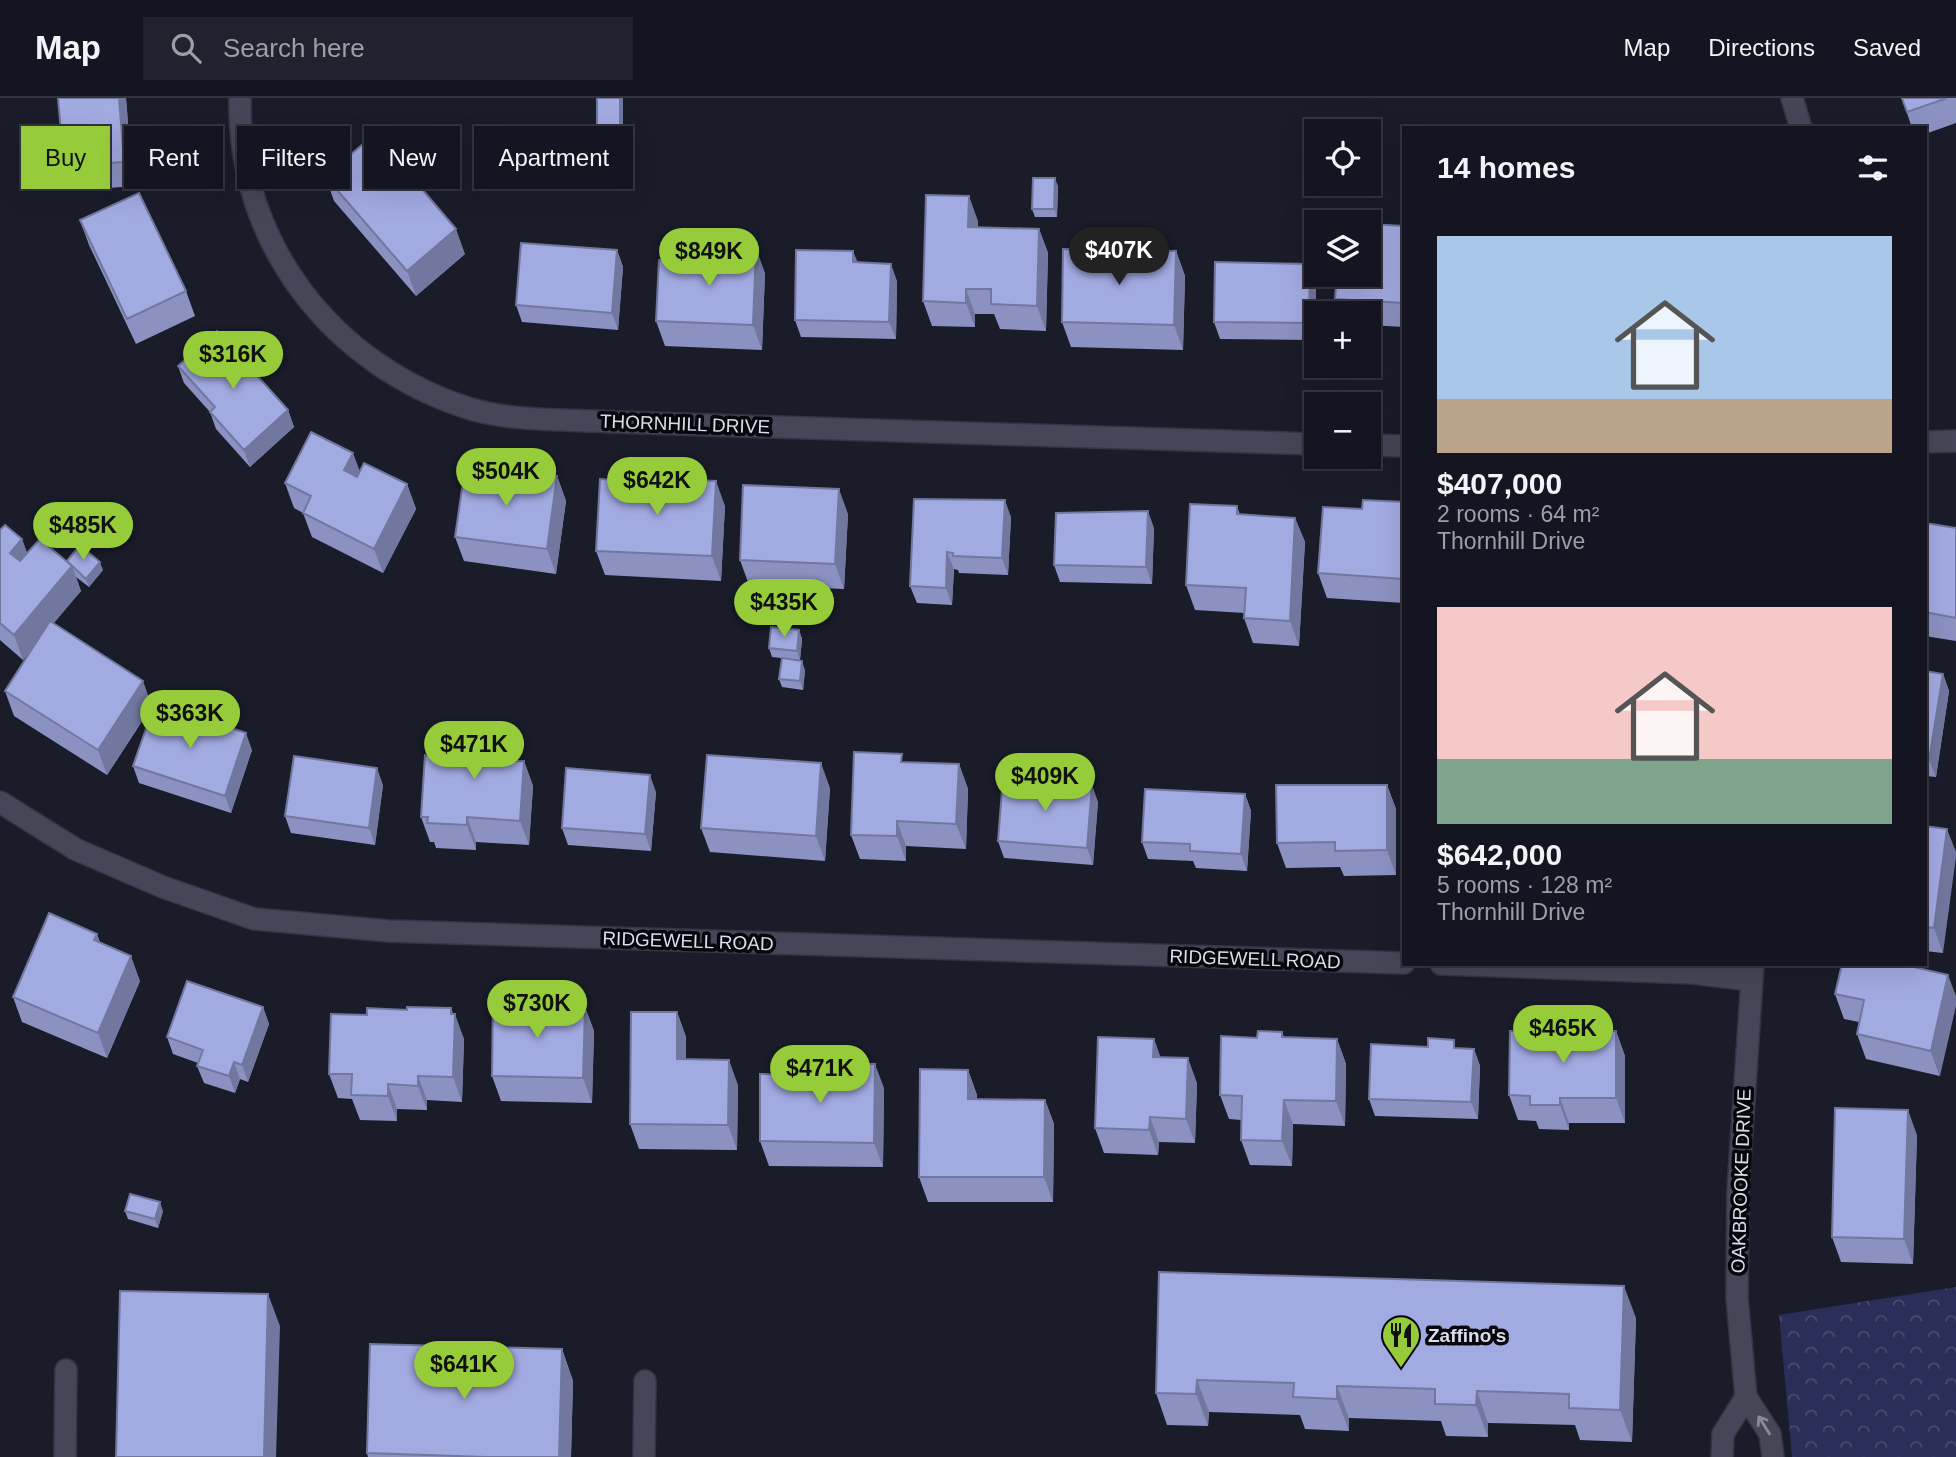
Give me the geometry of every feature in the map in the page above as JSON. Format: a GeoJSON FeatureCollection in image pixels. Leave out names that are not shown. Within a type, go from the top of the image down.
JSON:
{"type":"FeatureCollection","features":[{"type":"Feature","properties":{"kind":"street","name":"THORNHILL DRIVE"},"geometry":{"type":"LineString","coordinates":[[240,98],[242,143],[248,181],[267,235],[295,285],[332,329],[362,355],[415,387],[472,409],[512,417],[615,422],[1304,444]]}},
{"type":"Feature","properties":{"kind":"street"},"geometry":{"type":"LineString","coordinates":[[1792,98],[1800,126]]}},
{"type":"Feature","properties":{"kind":"street"},"geometry":{"type":"LineString","coordinates":[[1927,442],[1956,441]]}},
{"type":"Feature","properties":{"kind":"street"},"geometry":{"type":"LineString","coordinates":[[1381,445],[1402,446]]}},
{"type":"Feature","properties":{"kind":"street","name":"RIDGEWELL ROAD"},"geometry":{"type":"LineString","coordinates":[[0,802],[75,849],[163,887],[254,919],[389,932],[1402,963]]}},
{"type":"Feature","properties":{"kind":"street"},"geometry":{"type":"LineString","coordinates":[[1497,966],[1693,973],[1752,972]]}},
{"type":"Feature","properties":{"kind":"street","name":"OAKBROOKE DRIVE"},"geometry":{"type":"LineString","coordinates":[[1752,972],[1738,1190],[1737,1298],[1746,1397],[1770,1434],[1773,1457]]}},
{"type":"Feature","properties":{"kind":"street"},"geometry":{"type":"LineString","coordinates":[[65,1457],[66,1370]]}},
{"type":"Feature","properties":{"kind":"street"},"geometry":{"type":"LineString","coordinates":[[644,1457],[645,1381]]}},
{"type":"Feature","properties":{"kind":"street"},"geometry":{"type":"LineString","coordinates":[[1722,1457],[1723,1434],[1746,1397]]}},
{"type":"Feature","properties":{"kind":"green space"},"geometry":{"type":"Polygon","coordinates":[[[1956,1287],[1956,1457],[1792,1457],[1779,1315],[1956,1287]]]}},
{"type":"Feature","properties":{"kind":"building"},"geometry":{"type":"Polygon","coordinates":[[[58,98],[119,98],[124,162],[110,163],[110,126],[60,126],[58,98]]]}},
{"type":"Feature","properties":{"kind":"building"},"geometry":{"type":"Polygon","coordinates":[[[597,98],[620,98],[620,125],[597,125],[597,98]]]}},
{"type":"Feature","properties":{"kind":"building"},"geometry":{"type":"Polygon","coordinates":[[[1902,98],[1947,98],[1907,112],[1902,98]]]}},
{"type":"Feature","properties":{"kind":"building"},"geometry":{"type":"Polygon","coordinates":[[[364,143],[364,189],[422,189],[456,229],[407,271],[336,189],[350,189],[350,155],[364,143]]]}},
{"type":"Feature","properties":{"kind":"building"},"geometry":{"type":"Polygon","coordinates":[[[1033,178],[1055,178],[1054,209],[1032,209],[1033,178]]]}},
{"type":"Feature","properties":{"kind":"building"},"geometry":{"type":"Polygon","coordinates":[[[139,193],[186,291],[127,319],[80,220],[139,193]]]}},
{"type":"Feature","properties":{"kind":"building"},"geometry":{"type":"Polygon","coordinates":[[[926,195],[969,196],[968,227],[1039,229],[1037,306],[991,304],[991,289],[966,289],[966,303],[923,301],[926,195]]]}},
{"type":"Feature","properties":{"kind":"building"},"geometry":{"type":"Polygon","coordinates":[[[1381,225],[1402,226],[1402,303],[1335,299],[1336,287],[1381,287],[1381,225]]]}},
{"type":"Feature","properties":{"kind":"building"},"geometry":{"type":"Polygon","coordinates":[[[521,243],[617,250],[612,313],[516,305],[521,243]]]}},
{"type":"Feature","properties":{"kind":"building"},"geometry":{"type":"Polygon","coordinates":[[[703,246],[756,248],[753,325],[656,321],[659,260],[702,261],[703,246]]]}},
{"type":"Feature","properties":{"kind":"building"},"geometry":{"type":"Polygon","coordinates":[[[1063,249],[1176,251],[1174,325],[1062,322],[1063,249]]]}},
{"type":"Feature","properties":{"kind":"building"},"geometry":{"type":"Polygon","coordinates":[[[796,250],[853,251],[853,262],[891,264],[889,322],[795,320],[796,250]]]}},
{"type":"Feature","properties":{"kind":"building"},"geometry":{"type":"Polygon","coordinates":[[[1215,262],[1304,264],[1304,287],[1310,287],[1309,301],[1304,301],[1304,323],[1214,322],[1215,262]]]}},
{"type":"Feature","properties":{"kind":"building"},"geometry":{"type":"Polygon","coordinates":[[[217,331],[288,410],[244,450],[210,412],[215,407],[178,366],[217,331]]]}},
{"type":"Feature","properties":{"kind":"building"},"geometry":{"type":"Polygon","coordinates":[[[311,432],[353,453],[344,470],[357,477],[364,463],[407,484],[374,549],[303,513],[311,496],[285,483],[311,432]]]}},
{"type":"Feature","properties":{"kind":"building"},"geometry":{"type":"Polygon","coordinates":[[[465,468],[557,476],[547,549],[455,537],[465,468]]]}},
{"type":"Feature","properties":{"kind":"building"},"geometry":{"type":"Polygon","coordinates":[[[659,478],[716,481],[712,556],[596,551],[600,479],[659,482],[659,478]]]}},
{"type":"Feature","properties":{"kind":"building"},"geometry":{"type":"Polygon","coordinates":[[[743,485],[839,489],[835,564],[740,560],[743,485]]]}},
{"type":"Feature","properties":{"kind":"building"},"geometry":{"type":"Polygon","coordinates":[[[914,499],[1005,500],[1002,558],[953,556],[953,553],[947,552],[946,588],[910,586],[914,499]]]}},
{"type":"Feature","properties":{"kind":"building"},"geometry":{"type":"Polygon","coordinates":[[[1363,500],[1402,502],[1402,579],[1318,573],[1323,507],[1362,509],[1363,500]]]}},
{"type":"Feature","properties":{"kind":"building"},"geometry":{"type":"Polygon","coordinates":[[[1190,504],[1237,506],[1237,514],[1295,518],[1290,621],[1244,618],[1246,588],[1186,585],[1190,504]]]}},
{"type":"Feature","properties":{"kind":"building"},"geometry":{"type":"Polygon","coordinates":[[[1148,511],[1146,567],[1054,565],[1056,513],[1148,511]]]}},
{"type":"Feature","properties":{"kind":"building"},"geometry":{"type":"Polygon","coordinates":[[[1927,523],[1956,528],[1956,618],[1927,612],[1927,523]]]}},
{"type":"Feature","properties":{"kind":"building"},"geometry":{"type":"Polygon","coordinates":[[[5,525],[22,539],[10,553],[20,561],[40,539],[72,566],[14,635],[0,623],[0,530],[5,525]]]}},
{"type":"Feature","properties":{"kind":"building"},"geometry":{"type":"Polygon","coordinates":[[[80,545],[100,562],[86,579],[67,561],[80,545]]]}},
{"type":"Feature","properties":{"kind":"building"},"geometry":{"type":"Polygon","coordinates":[[[50,621],[143,681],[98,750],[5,691],[50,621]]]}},
{"type":"Feature","properties":{"kind":"building"},"geometry":{"type":"Polygon","coordinates":[[[771,627],[799,630],[797,651],[769,648],[771,627]]]}},
{"type":"Feature","properties":{"kind":"building"},"geometry":{"type":"Polygon","coordinates":[[[782,658],[802,661],[800,681],[779,679],[782,658]]]}},
{"type":"Feature","properties":{"kind":"building"},"geometry":{"type":"Polygon","coordinates":[[[1927,671],[1943,674],[1927,760],[1927,671]]]}},
{"type":"Feature","properties":{"kind":"building"},"geometry":{"type":"Polygon","coordinates":[[[155,703],[246,733],[225,796],[133,766],[155,703]]]}},
{"type":"Feature","properties":{"kind":"building"},"geometry":{"type":"Polygon","coordinates":[[[465,726],[507,729],[505,761],[524,761],[520,821],[467,817],[467,825],[427,823],[428,817],[421,817],[425,755],[463,758],[465,726]]]}},
{"type":"Feature","properties":{"kind":"building"},"geometry":{"type":"Polygon","coordinates":[[[854,752],[902,754],[901,762],[959,764],[956,824],[897,821],[897,836],[851,835],[854,752]]]}},
{"type":"Feature","properties":{"kind":"building"},"geometry":{"type":"Polygon","coordinates":[[[707,755],[821,763],[816,836],[701,828],[707,755]]]}},
{"type":"Feature","properties":{"kind":"building"},"geometry":{"type":"Polygon","coordinates":[[[294,756],[377,768],[369,828],[285,816],[294,756]]]}},
{"type":"Feature","properties":{"kind":"building"},"geometry":{"type":"Polygon","coordinates":[[[566,768],[650,775],[645,834],[562,828],[566,768]]]}},
{"type":"Feature","properties":{"kind":"building"},"geometry":{"type":"Polygon","coordinates":[[[1003,778],[1092,785],[1087,848],[998,841],[1003,778]]]}},
{"type":"Feature","properties":{"kind":"building"},"geometry":{"type":"Polygon","coordinates":[[[1276,785],[1387,785],[1387,850],[1335,851],[1335,842],[1277,843],[1276,785]]]}},
{"type":"Feature","properties":{"kind":"building"},"geometry":{"type":"Polygon","coordinates":[[[1145,789],[1245,794],[1241,854],[1190,851],[1190,844],[1142,842],[1145,789]]]}},
{"type":"Feature","properties":{"kind":"building"},"geometry":{"type":"Polygon","coordinates":[[[1927,826],[1947,829],[1934,928],[1927,927],[1927,826]]]}},
{"type":"Feature","properties":{"kind":"building"},"geometry":{"type":"Polygon","coordinates":[[[49,913],[97,934],[94,940],[131,956],[98,1033],[13,997],[49,913]]]}},
{"type":"Feature","properties":{"kind":"building"},"geometry":{"type":"Polygon","coordinates":[[[1842,966],[1910,966],[1948,975],[1931,1051],[1857,1034],[1864,1000],[1835,994],[1842,966]]]}},
{"type":"Feature","properties":{"kind":"building"},"geometry":{"type":"Polygon","coordinates":[[[187,981],[263,1007],[242,1065],[234,1062],[229,1076],[197,1066],[203,1050],[167,1037],[187,981]]]}},
{"type":"Feature","properties":{"kind":"building"},"geometry":{"type":"Polygon","coordinates":[[[493,998],[536,1000],[536,1005],[585,1007],[583,1078],[492,1076],[493,998]]]}},
{"type":"Feature","properties":{"kind":"building"},"geometry":{"type":"Polygon","coordinates":[[[407,1007],[451,1008],[451,1014],[455,1014],[453,1077],[418,1076],[418,1086],[388,1084],[388,1096],[351,1095],[352,1074],[329,1074],[331,1014],[367,1015],[367,1008],[407,1010],[407,1007]]]}},
{"type":"Feature","properties":{"kind":"building"},"geometry":{"type":"Polygon","coordinates":[[[631,1012],[677,1012],[677,1059],[729,1060],[728,1125],[630,1124],[631,1012]]]}},
{"type":"Feature","properties":{"kind":"building"},"geometry":{"type":"Polygon","coordinates":[[[1258,1031],[1282,1032],[1282,1037],[1337,1039],[1336,1101],[1284,1100],[1282,1141],[1241,1140],[1242,1096],[1220,1095],[1221,1036],[1257,1038],[1258,1031]]]}},
{"type":"Feature","properties":{"kind":"building"},"geometry":{"type":"Polygon","coordinates":[[[1510,1031],[1616,1031],[1616,1098],[1560,1098],[1560,1105],[1530,1105],[1530,1096],[1509,1095],[1510,1031]]]}},
{"type":"Feature","properties":{"kind":"building"},"geometry":{"type":"Polygon","coordinates":[[[1098,1037],[1154,1039],[1153,1057],[1188,1058],[1186,1119],[1150,1117],[1149,1130],[1095,1128],[1098,1037]]]}},
{"type":"Feature","properties":{"kind":"building"},"geometry":{"type":"Polygon","coordinates":[[[1428,1038],[1454,1040],[1454,1048],[1474,1049],[1471,1102],[1369,1099],[1371,1044],[1428,1047],[1428,1038]]]}},
{"type":"Feature","properties":{"kind":"building"},"geometry":{"type":"Polygon","coordinates":[[[808,1063],[875,1064],[874,1143],[760,1141],[760,1074],[807,1075],[808,1063]]]}},
{"type":"Feature","properties":{"kind":"building"},"geometry":{"type":"Polygon","coordinates":[[[920,1069],[968,1070],[968,1099],[1045,1100],[1044,1177],[919,1177],[920,1069]]]}},
{"type":"Feature","properties":{"kind":"building"},"geometry":{"type":"Polygon","coordinates":[[[1835,1108],[1908,1110],[1904,1239],[1832,1237],[1835,1108]]]}},
{"type":"Feature","properties":{"kind":"building"},"geometry":{"type":"Polygon","coordinates":[[[130,1194],[160,1202],[155,1219],[125,1211],[130,1194]]]}},
{"type":"Feature","properties":{"kind":"building"},"geometry":{"type":"Polygon","coordinates":[[[1159,1272],[1624,1286],[1620,1410],[1569,1408],[1569,1394],[1477,1391],[1476,1405],[1435,1404],[1435,1389],[1337,1386],[1337,1399],[1293,1397],[1294,1383],[1197,1380],[1196,1394],[1156,1393],[1159,1272]]]}},
{"type":"Feature","properties":{"kind":"building"},"geometry":{"type":"Polygon","coordinates":[[[120,1291],[268,1294],[264,1457],[116,1457],[120,1291]]]}},
{"type":"Feature","properties":{"kind":"building"},"geometry":{"type":"Polygon","coordinates":[[[370,1344],[562,1349],[559,1457],[367,1453],[370,1344]]]}},
{"type":"Feature","properties":{"kind":"place","name":"Zaffino's"},"geometry":{"type":"Point","coordinates":[1401,1369]}}]}
